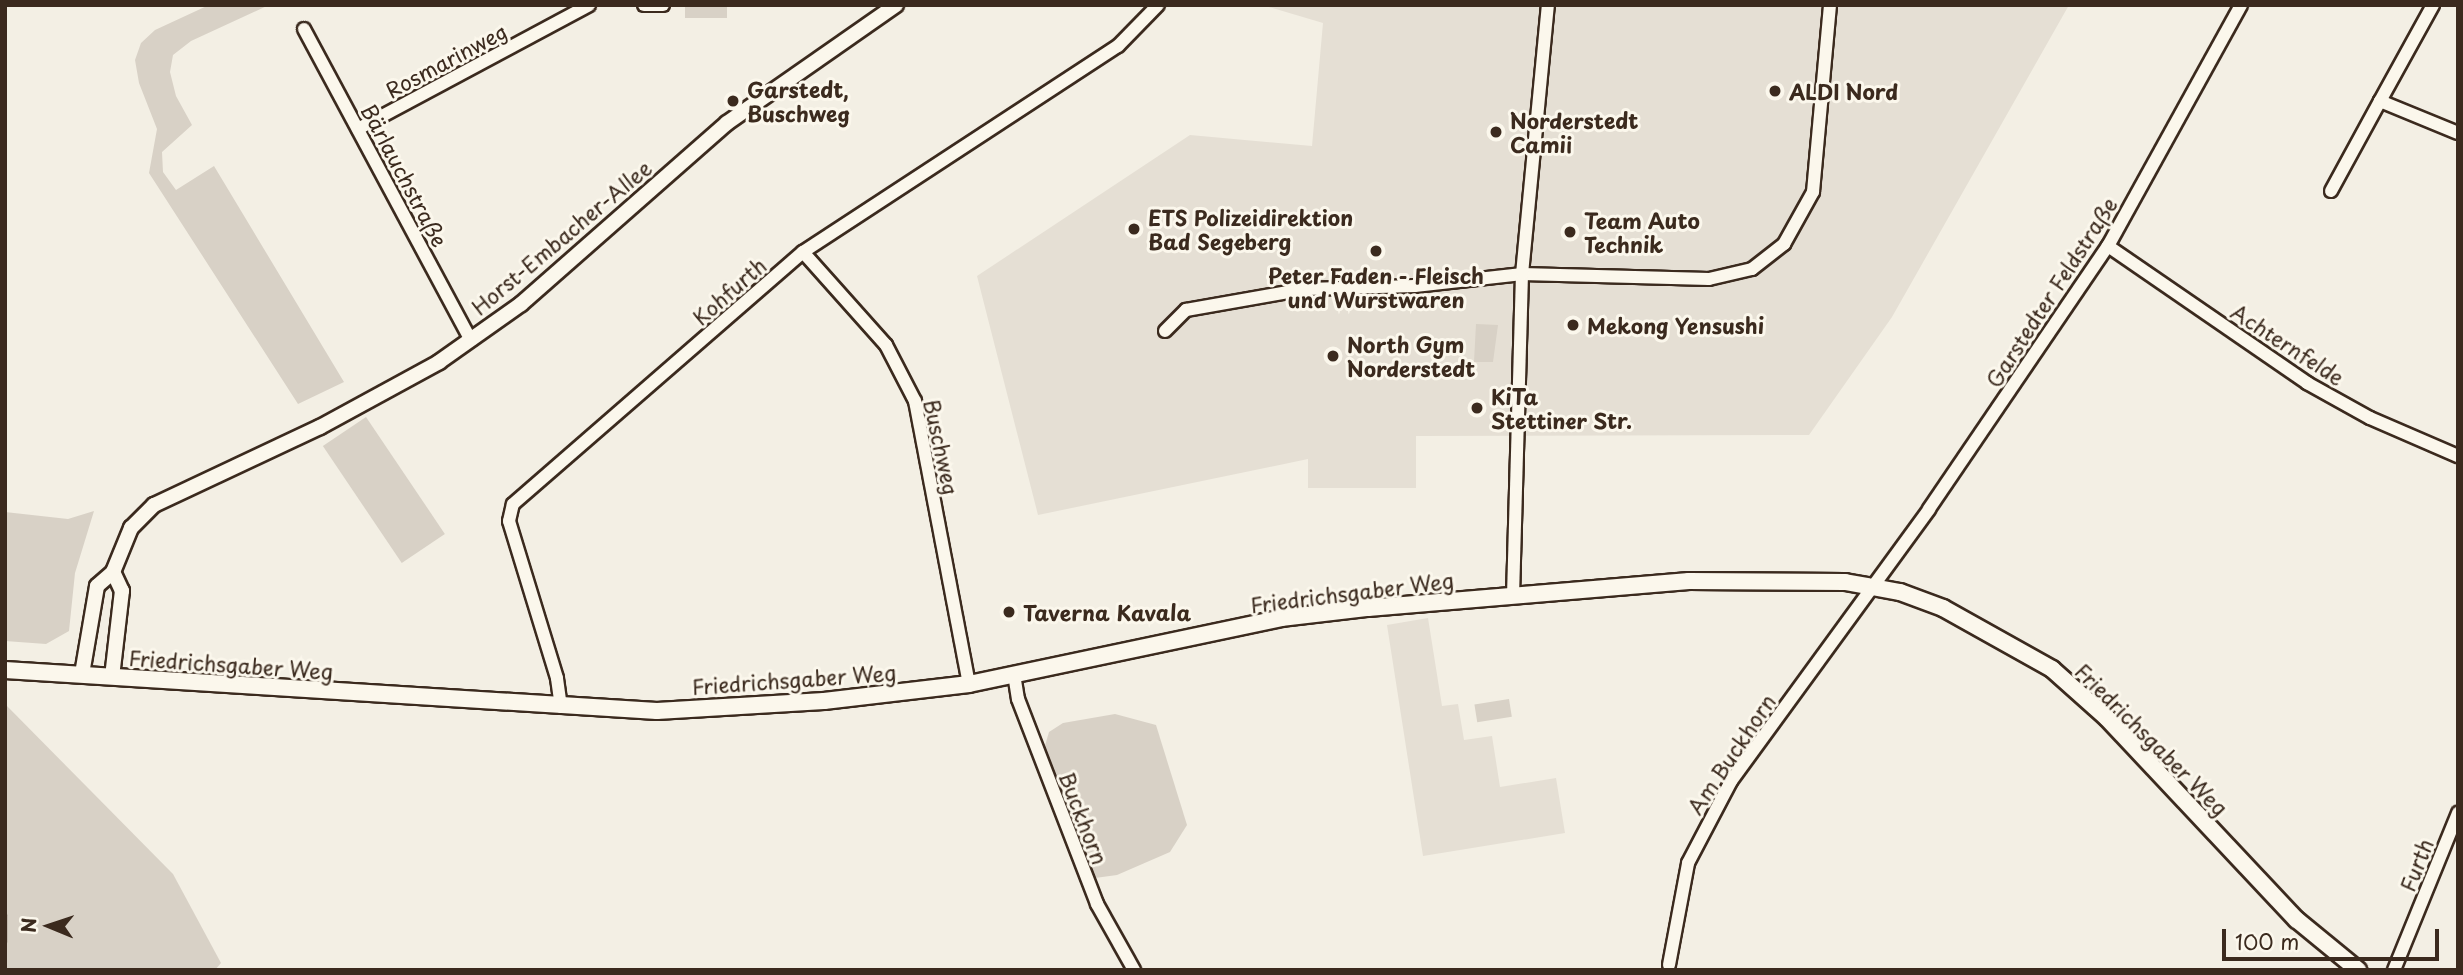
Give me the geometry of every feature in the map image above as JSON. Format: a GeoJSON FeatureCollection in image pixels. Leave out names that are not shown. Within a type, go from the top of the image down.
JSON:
{"type":"FeatureCollection","features":[{"type":"Feature","properties":{"kind":"main road","name":"Friedrichsgaber Weg"},"geometry":{"type":"LineString","coordinates":[[5,670],[657,711],[765,705],[969,684],[1281,618],[1689,581],[1786,579],[1871,586],[1943,608],[2052,669],[2108,718],[2297,920],[2358,970]]}},
{"type":"Feature","properties":{"kind":"street","name":"Rosmarinweg"},"geometry":{"type":"LineString","coordinates":[[358,129],[589,5]]}},
{"type":"Feature","properties":{"kind":"street"},"geometry":{"type":"LineString","coordinates":[[644,5],[663,5]]}},
{"type":"Feature","properties":{"kind":"street","name":"Horst-Embacher-Allee"},"geometry":{"type":"LineString","coordinates":[[82,674],[97,586],[113,572],[123,540],[154,505],[395,388],[471,340],[545,284],[727,123],[895,5]]}},
{"type":"Feature","properties":{"kind":"street","name":"Kohfurth"},"geometry":{"type":"LineString","coordinates":[[561,707],[557,678],[509,521],[513,504],[803,253],[1118,46],[1158,5]]}},
{"type":"Feature","properties":{"kind":"street"},"geometry":{"type":"LineString","coordinates":[[1513,596],[1522,274],[1548,5]]}},
{"type":"Feature","properties":{"kind":"street"},"geometry":{"type":"LineString","coordinates":[[1165,331],[1186,310],[1265,294],[1416,286],[1522,274],[1709,279],[1752,270],[1771,257],[1797,227],[1813,192],[1830,5]]}},
{"type":"Feature","properties":{"kind":"street","name":"Garstedter Feldstraße"},"geometry":{"type":"LineString","coordinates":[[1871,586],[1929,509],[2108,246],[2241,5]]}},
{"type":"Feature","properties":{"kind":"street"},"geometry":{"type":"LineString","coordinates":[[2331,191],[2433,5]]}},
{"type":"Feature","properties":{"kind":"street","name":"Bärlauchstraße"},"geometry":{"type":"LineString","coordinates":[[304,29],[471,340]]}},
{"type":"Feature","properties":{"kind":"street"},"geometry":{"type":"LineString","coordinates":[[2380,101],[2458,133]]}},
{"type":"Feature","properties":{"kind":"street","name":"Achternfelde"},"geometry":{"type":"LineString","coordinates":[[2108,246],[2307,383],[2370,418],[2458,456]]}},
{"type":"Feature","properties":{"kind":"street","name":"Buschweg"},"geometry":{"type":"LineString","coordinates":[[803,253],[886,345],[915,401],[969,684]]}},
{"type":"Feature","properties":{"kind":"street"},"geometry":{"type":"LineString","coordinates":[[112,677],[122,591],[113,572]]}},
{"type":"Feature","properties":{"kind":"street","name":"Am Buckhorn"},"geometry":{"type":"LineString","coordinates":[[1669,965],[1676,914],[1695,844],[1731,781],[1871,586]]}},
{"type":"Feature","properties":{"kind":"street","name":"Buckhorn"},"geometry":{"type":"LineString","coordinates":[[1014,674],[1018,699],[1097,904],[1134,970]]}},
{"type":"Feature","properties":{"kind":"street","name":"Furth"},"geometry":{"type":"LineString","coordinates":[[2394,970],[2458,813]]}},
{"type":"Feature","properties":{"kind":"shaded area"},"geometry":{"type":"Polygon","coordinates":[[[209,5],[269,5],[191,41],[173,55],[170,72],[176,96],[192,125],[162,152],[163,172],[176,190],[214,166],[344,382],[298,404],[149,173],[157,129],[139,83],[135,60],[141,43],[155,30],[209,5]]]}},
{"type":"Feature","properties":{"kind":"shaded area"},"geometry":{"type":"Polygon","coordinates":[[[685,5],[727,5],[727,18],[685,18],[685,5]]]}},
{"type":"Feature","properties":{"kind":"shaded area"},"geometry":{"type":"Polygon","coordinates":[[[1262,5],[2069,5],[1892,317],[1809,435],[1416,436],[1416,488],[1308,488],[1308,459],[1038,515],[977,276],[1190,135],[1312,146],[1323,23],[1262,5]]]}},
{"type":"Feature","properties":{"kind":"shaded area"},"geometry":{"type":"Polygon","coordinates":[[[1476,324],[1498,325],[1493,362],[1474,362],[1476,324]]]}},
{"type":"Feature","properties":{"kind":"shaded area"},"geometry":{"type":"Polygon","coordinates":[[[366,417],[445,534],[402,563],[323,446],[366,417]]]}},
{"type":"Feature","properties":{"kind":"shaded area"},"geometry":{"type":"Polygon","coordinates":[[[94,511],[75,573],[69,631],[46,644],[5,641],[5,512],[68,519],[94,511]]]}},
{"type":"Feature","properties":{"kind":"shaded area"},"geometry":{"type":"Polygon","coordinates":[[[1428,618],[1442,706],[1458,704],[1464,740],[1492,736],[1500,787],[1556,778],[1565,833],[1423,856],[1387,625],[1428,618]]]}},
{"type":"Feature","properties":{"kind":"shaded area"},"geometry":{"type":"Polygon","coordinates":[[[1509,699],[1512,717],[1477,722],[1474,704],[1509,699]]]}},
{"type":"Feature","properties":{"kind":"shaded area"},"geometry":{"type":"Polygon","coordinates":[[[5,704],[173,874],[221,963],[215,970],[5,970],[5,704]]]}},
{"type":"Feature","properties":{"kind":"shaded area"},"geometry":{"type":"Polygon","coordinates":[[[1115,714],[1156,725],[1187,825],[1170,852],[1117,875],[1095,878],[1044,749],[1049,732],[1063,723],[1115,714]]]}},
{"type":"Feature","properties":{"kind":"waterway"},"geometry":{"type":"LineString","coordinates":[[5,915],[5,941]]}},
{"type":"Feature","properties":{"kind":"place","name":"ALDI Nord"},"geometry":{"type":"Point","coordinates":[1775,91]}},
{"type":"Feature","properties":{"kind":"place","name":"Garstedt, Buschweg"},"geometry":{"type":"Point","coordinates":[733,101]}},
{"type":"Feature","properties":{"kind":"place","name":"Norderstedt Camii"},"geometry":{"type":"Point","coordinates":[1496,132]}},
{"type":"Feature","properties":{"kind":"place","name":"ETS Polizeidirektion Bad Segeberg"},"geometry":{"type":"Point","coordinates":[1134,229]}},
{"type":"Feature","properties":{"kind":"place","name":"Team Auto Technik"},"geometry":{"type":"Point","coordinates":[1570,232]}},
{"type":"Feature","properties":{"kind":"place","name":"Peter Faden - Fleisch und Wurstwaren"},"geometry":{"type":"Point","coordinates":[1376,251]}},
{"type":"Feature","properties":{"kind":"place","name":"Mekong Yensushi"},"geometry":{"type":"Point","coordinates":[1573,325]}},
{"type":"Feature","properties":{"kind":"place","name":"North Gym Norderstedt"},"geometry":{"type":"Point","coordinates":[1333,356]}},
{"type":"Feature","properties":{"kind":"place","name":"KiTa Stettiner Str."},"geometry":{"type":"Point","coordinates":[1477,408]}},
{"type":"Feature","properties":{"kind":"place","name":"Taverna Kavala"},"geometry":{"type":"Point","coordinates":[1009,612]}}]}
